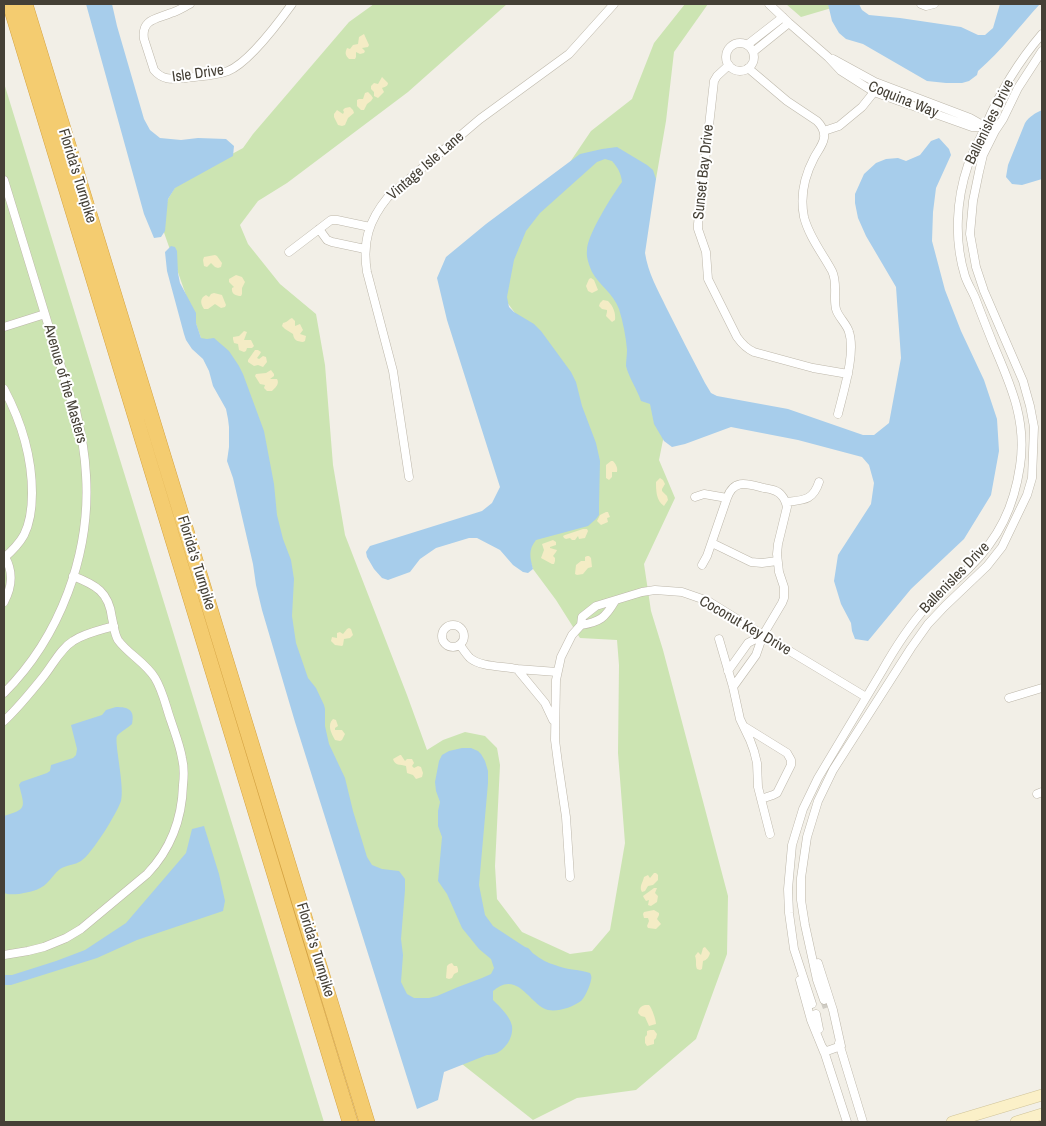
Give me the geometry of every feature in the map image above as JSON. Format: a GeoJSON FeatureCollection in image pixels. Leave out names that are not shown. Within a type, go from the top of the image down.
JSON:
{"type":"FeatureCollection","features":[{"type":"Feature","properties":{"kind":"highway","name":"Florida's Turnpike"},"geometry":{"type":"LineString","coordinates":[[10,4],[350,1122]]}},
{"type":"Feature","properties":{"kind":"highway","name":"Florida's Turnpike"},"geometry":{"type":"LineString","coordinates":[[25,4],[367,1122]]}},
{"type":"Feature","properties":{"kind":"main road"},"geometry":{"type":"LineString","coordinates":[[952,1122],[1042,1095]]}},
{"type":"Feature","properties":{"kind":"main road"},"geometry":{"type":"LineString","coordinates":[[1016,1122],[1042,1114]]}},
{"type":"Feature","properties":{"kind":"street","name":"Isle Drive"},"geometry":{"type":"LineString","coordinates":[[190,4],[172,13],[153,19],[145,26],[144,39],[154,70],[161,77],[173,79],[216,74],[231,70],[240,64],[274,28],[292,4]]}},
{"type":"Feature","properties":{"kind":"street","name":"Vintage Isle Lane"},"geometry":{"type":"LineString","coordinates":[[409,477],[393,371],[365,261],[365,249],[370,227],[388,197],[480,119],[569,54],[614,4]]}},
{"type":"Feature","properties":{"kind":"street","name":"Coquina Way"},"geometry":{"type":"LineString","coordinates":[[769,4],[841,71],[874,92],[972,127],[986,127]]}},
{"type":"Feature","properties":{"kind":"street"},"geometry":{"type":"LineString","coordinates":[[922,4],[926,6],[934,4]]}},
{"type":"Feature","properties":{"kind":"street","name":"Sunset Bay Drive"},"geometry":{"type":"LineString","coordinates":[[783,17],[748,45],[739,42],[730,46],[726,54],[728,65],[716,76],[698,229],[706,252],[708,279],[744,346],[754,352],[813,368],[848,374]]}},
{"type":"Feature","properties":{"kind":"street"},"geometry":{"type":"LineString","coordinates":[[753,52],[789,24]]}},
{"type":"Feature","properties":{"kind":"street","name":"Ballenisles Drive"},"geometry":{"type":"LineString","coordinates":[[812,1004],[794,949],[789,913],[788,889],[792,845],[803,809],[818,778],[892,653],[928,605],[970,568],[983,552],[998,532],[1012,504],[1020,464],[1022,435],[1019,414],[1008,376],[965,276],[959,244],[958,209],[968,163],[986,127],[989,116],[1014,72],[1042,34]]}},
{"type":"Feature","properties":{"kind":"street"},"geometry":{"type":"LineString","coordinates":[[728,65],[734,70],[739,71],[748,68],[753,61],[753,52],[748,45]]}},
{"type":"Feature","properties":{"kind":"street","name":"Ballenisles Drive"},"geometry":{"type":"LineString","coordinates":[[824,1000],[817,980],[801,900],[801,878],[807,837],[818,801],[833,770],[928,624],[987,566],[1002,547],[1027,496],[1032,478],[1034,427],[1030,406],[1023,381],[984,291],[976,267],[970,234],[983,155],[1018,88],[1042,51]]}},
{"type":"Feature","properties":{"kind":"street","name":"Coquina Way"},"geometry":{"type":"LineString","coordinates":[[828,57],[875,82],[970,118],[995,131]]}},
{"type":"Feature","properties":{"kind":"street"},"geometry":{"type":"LineString","coordinates":[[748,68],[787,101],[817,121],[824,131],[824,138],[804,183],[802,205],[811,235],[833,273],[836,310],[850,335],[848,374],[838,414]]}},
{"type":"Feature","properties":{"kind":"street"},"geometry":{"type":"LineString","coordinates":[[824,131],[839,126],[862,106],[874,92]]}},
{"type":"Feature","properties":{"kind":"street","name":"Avenue of the Masters"},"geometry":{"type":"LineString","coordinates":[[4,180],[76,412],[86,476],[85,522],[82,543],[74,576],[64,603],[44,642],[4,693]]}},
{"type":"Feature","properties":{"kind":"street"},"geometry":{"type":"LineString","coordinates":[[289,252],[332,220],[370,227]]}},
{"type":"Feature","properties":{"kind":"street"},"geometry":{"type":"LineString","coordinates":[[319,229],[327,240],[365,249]]}},
{"type":"Feature","properties":{"kind":"street"},"geometry":{"type":"LineString","coordinates":[[4,327],[45,314]]}},
{"type":"Feature","properties":{"kind":"street"},"geometry":{"type":"LineString","coordinates":[[4,389],[24,436],[32,484],[32,504],[28,524],[19,543],[4,557],[9,566],[11,581],[4,602]]}},
{"type":"Feature","properties":{"kind":"street"},"geometry":{"type":"LineString","coordinates":[[786,502],[810,497],[816,490],[818,482]]}},
{"type":"Feature","properties":{"kind":"street"},"geometry":{"type":"LineString","coordinates":[[702,565],[732,489],[746,483],[778,492],[782,496],[787,507],[778,544],[777,561],[784,587],[784,598],[763,636],[756,655],[733,687]]}},
{"type":"Feature","properties":{"kind":"street"},"geometry":{"type":"LineString","coordinates":[[695,497],[704,494],[727,498]]}},
{"type":"Feature","properties":{"kind":"street"},"geometry":{"type":"LineString","coordinates":[[712,543],[751,562],[777,561]]}},
{"type":"Feature","properties":{"kind":"street"},"geometry":{"type":"LineString","coordinates":[[4,955],[44,947],[81,929],[154,867],[166,850],[179,819],[184,776],[182,758],[160,687],[146,667],[119,641],[114,631],[111,609],[105,596],[96,586],[74,576]]}},
{"type":"Feature","properties":{"kind":"street","name":"Coconut Key Drive"},"geometry":{"type":"LineString","coordinates":[[570,877],[566,817],[555,727],[557,672],[561,656],[572,635],[581,625],[582,617],[596,606],[655,590],[682,592],[708,601],[866,697]]}},
{"type":"Feature","properties":{"kind":"street"},"geometry":{"type":"LineString","coordinates":[[581,625],[601,618],[608,613],[615,601]]}},
{"type":"Feature","properties":{"kind":"street"},"geometry":{"type":"LineString","coordinates":[[4,721],[69,644],[79,638],[114,626]]}},
{"type":"Feature","properties":{"kind":"street"},"geometry":{"type":"LineString","coordinates":[[728,671],[748,643],[763,636]]}},
{"type":"Feature","properties":{"kind":"street"},"geometry":{"type":"LineString","coordinates":[[719,639],[740,719],[754,751],[757,763],[758,787],[770,834]]}},
{"type":"Feature","properties":{"kind":"street"},"geometry":{"type":"LineString","coordinates":[[460,645],[470,658],[476,662],[517,669],[557,672]]}},
{"type":"Feature","properties":{"kind":"street"},"geometry":{"type":"LineString","coordinates":[[517,669],[545,703],[555,727]]}},
{"type":"Feature","properties":{"kind":"street"},"geometry":{"type":"LineString","coordinates":[[1009,698],[1042,688]]}},
{"type":"Feature","properties":{"kind":"street"},"geometry":{"type":"LineString","coordinates":[[744,726],[787,753],[791,760],[777,793],[761,798]]}},
{"type":"Feature","properties":{"kind":"street"},"geometry":{"type":"LineString","coordinates":[[809,941],[818,962],[833,1010],[840,1046]]}},
{"type":"Feature","properties":{"kind":"street"},"geometry":{"type":"LineString","coordinates":[[794,949],[802,989],[811,1020],[824,1052],[847,1122]]}},
{"type":"Feature","properties":{"kind":"street"},"geometry":{"type":"LineString","coordinates":[[806,984],[817,980]]}},
{"type":"Feature","properties":{"kind":"street"},"geometry":{"type":"LineString","coordinates":[[828,1011],[863,1122]]}},
{"type":"Feature","properties":{"kind":"street"},"geometry":{"type":"LineString","coordinates":[[816,1014],[824,1052]]}},
{"type":"Feature","properties":{"kind":"street"},"geometry":{"type":"LineString","coordinates":[[824,1052],[840,1046]]}},
{"type":"Feature","properties":{"kind":"green space"},"geometry":{"type":"Polygon","coordinates":[[[374,4],[507,4],[408,92],[287,183],[258,201],[240,225],[248,244],[280,284],[316,314],[325,365],[333,465],[345,535],[427,750],[443,740],[465,732],[485,736],[497,748],[500,765],[495,866],[497,899],[522,932],[570,954],[592,951],[610,930],[625,843],[618,753],[619,665],[617,640],[580,638],[556,600],[533,569],[524,544],[564,380],[501,294],[514,241],[591,131],[632,99],[654,43],[685,4],[708,4],[674,52],[666,121],[656,179],[604,226],[612,284],[666,425],[659,460],[675,498],[644,564],[651,611],[728,896],[727,954],[696,1039],[636,1090],[577,1098],[533,1120],[410,1023],[280,600],[262,441],[201,338],[161,224],[168,199],[177,184],[243,148],[349,22],[374,4]]]}},
{"type":"Feature","properties":{"kind":"green space"},"geometry":{"type":"Polygon","coordinates":[[[786,4],[836,4],[835,7],[801,17],[786,4]]]}},
{"type":"Feature","properties":{"kind":"green space"},"geometry":{"type":"Polygon","coordinates":[[[4,83],[324,1122],[4,1122],[4,83]]]}},
{"type":"Feature","properties":{"kind":"sand"},"geometry":{"type":"Polygon","coordinates":[[[364,34],[369,45],[368,47],[362,48],[365,51],[364,53],[356,52],[355,59],[349,59],[346,54],[347,48],[350,49],[353,45],[358,44],[359,37],[364,34]]]}},
{"type":"Feature","properties":{"kind":"sand"},"geometry":{"type":"Polygon","coordinates":[[[382,77],[388,84],[382,88],[384,92],[378,98],[374,96],[371,86],[374,83],[378,84],[382,77]]]}},
{"type":"Feature","properties":{"kind":"sand"},"geometry":{"type":"Polygon","coordinates":[[[368,92],[373,98],[364,110],[361,110],[357,106],[357,100],[363,99],[365,93],[368,92]]]}},
{"type":"Feature","properties":{"kind":"sand"},"geometry":{"type":"Polygon","coordinates":[[[350,107],[354,113],[348,118],[345,125],[338,125],[334,114],[337,110],[343,114],[345,108],[350,107]]]}},
{"type":"Feature","properties":{"kind":"sand"},"geometry":{"type":"Polygon","coordinates":[[[215,255],[222,263],[221,267],[215,267],[211,263],[207,267],[204,266],[204,257],[215,255]]]}},
{"type":"Feature","properties":{"kind":"sand"},"geometry":{"type":"Polygon","coordinates":[[[236,275],[242,277],[245,282],[241,296],[233,293],[232,288],[234,287],[229,282],[229,279],[236,275]]]}},
{"type":"Feature","properties":{"kind":"sand"},"geometry":{"type":"Polygon","coordinates":[[[591,278],[594,280],[598,290],[592,293],[588,291],[586,286],[591,278]]]}},
{"type":"Feature","properties":{"kind":"sand"},"geometry":{"type":"Polygon","coordinates":[[[214,293],[222,295],[225,307],[221,308],[215,304],[208,309],[204,309],[201,303],[202,299],[206,295],[209,297],[214,293]]]}},
{"type":"Feature","properties":{"kind":"sand"},"geometry":{"type":"Polygon","coordinates":[[[603,300],[608,301],[614,310],[615,320],[612,322],[606,316],[607,310],[599,306],[603,300]]]}},
{"type":"Feature","properties":{"kind":"sand"},"geometry":{"type":"Polygon","coordinates":[[[292,318],[295,321],[295,326],[300,324],[303,330],[300,334],[306,336],[305,341],[296,340],[293,334],[282,326],[283,323],[292,318]]]}},
{"type":"Feature","properties":{"kind":"sand"},"geometry":{"type":"Polygon","coordinates":[[[244,331],[247,332],[244,340],[251,340],[254,346],[247,348],[244,352],[239,350],[238,344],[234,343],[233,337],[239,336],[244,331]]]}},
{"type":"Feature","properties":{"kind":"sand"},"geometry":{"type":"Polygon","coordinates":[[[255,350],[261,352],[257,358],[266,357],[267,362],[263,367],[254,366],[248,362],[255,350]]]}},
{"type":"Feature","properties":{"kind":"sand"},"geometry":{"type":"Polygon","coordinates":[[[271,370],[274,376],[270,379],[277,379],[278,383],[272,391],[267,391],[264,388],[265,385],[260,384],[255,376],[256,374],[266,373],[271,370]]]}},
{"type":"Feature","properties":{"kind":"sand"},"geometry":{"type":"Polygon","coordinates":[[[611,461],[615,463],[617,472],[612,472],[612,477],[609,480],[606,478],[606,465],[611,461]]]}},
{"type":"Feature","properties":{"kind":"sand"},"geometry":{"type":"Polygon","coordinates":[[[660,478],[665,484],[662,491],[668,500],[664,506],[659,501],[656,492],[656,482],[660,478]]]}},
{"type":"Feature","properties":{"kind":"sand"},"geometry":{"type":"Polygon","coordinates":[[[608,512],[610,517],[607,518],[608,522],[601,525],[597,521],[600,515],[608,512]]]}},
{"type":"Feature","properties":{"kind":"sand"},"geometry":{"type":"Polygon","coordinates":[[[583,529],[588,531],[585,538],[579,539],[578,536],[575,540],[572,540],[570,538],[566,539],[563,536],[565,535],[583,529]]]}},
{"type":"Feature","properties":{"kind":"sand"},"geometry":{"type":"Polygon","coordinates":[[[553,540],[556,542],[556,545],[550,548],[557,550],[553,556],[555,558],[554,564],[552,564],[541,558],[544,550],[542,544],[553,540]]]}},
{"type":"Feature","properties":{"kind":"sand"},"geometry":{"type":"Polygon","coordinates":[[[587,556],[591,558],[592,567],[588,568],[583,574],[575,574],[576,565],[581,561],[585,561],[587,556]]]}},
{"type":"Feature","properties":{"kind":"sand"},"geometry":{"type":"Polygon","coordinates":[[[349,628],[353,635],[350,638],[344,639],[342,646],[335,645],[331,641],[332,637],[337,638],[337,633],[343,634],[349,628]]]}},
{"type":"Feature","properties":{"kind":"sand"},"geometry":{"type":"Polygon","coordinates":[[[333,719],[336,720],[338,726],[335,730],[342,730],[345,734],[340,741],[335,740],[331,732],[330,724],[333,719]]]}},
{"type":"Feature","properties":{"kind":"sand"},"geometry":{"type":"Polygon","coordinates":[[[400,755],[405,761],[412,759],[414,763],[412,766],[414,768],[421,767],[422,777],[416,779],[413,775],[407,773],[406,766],[395,763],[393,759],[400,755]]]}},
{"type":"Feature","properties":{"kind":"sand"},"geometry":{"type":"Polygon","coordinates":[[[654,873],[658,875],[658,880],[642,892],[641,887],[644,877],[648,875],[650,878],[654,873]]]}},
{"type":"Feature","properties":{"kind":"sand"},"geometry":{"type":"Polygon","coordinates":[[[657,888],[655,893],[658,896],[657,902],[651,906],[648,905],[649,900],[646,901],[643,896],[657,888]]]}},
{"type":"Feature","properties":{"kind":"sand"},"geometry":{"type":"Polygon","coordinates":[[[654,910],[659,913],[657,919],[661,924],[656,929],[648,928],[648,918],[644,918],[643,914],[644,912],[654,910]]]}},
{"type":"Feature","properties":{"kind":"sand"},"geometry":{"type":"Polygon","coordinates":[[[705,947],[710,953],[708,958],[703,961],[702,969],[700,970],[696,967],[695,956],[698,952],[701,955],[705,947]]]}},
{"type":"Feature","properties":{"kind":"sand"},"geometry":{"type":"Polygon","coordinates":[[[452,963],[454,966],[457,966],[458,972],[449,979],[446,978],[447,966],[452,963]]]}},
{"type":"Feature","properties":{"kind":"sand"},"geometry":{"type":"Polygon","coordinates":[[[649,1005],[654,1014],[656,1024],[649,1026],[645,1017],[638,1013],[640,1008],[649,1005]]]}},
{"type":"Feature","properties":{"kind":"sand"},"geometry":{"type":"Polygon","coordinates":[[[654,1030],[657,1034],[654,1044],[647,1046],[645,1037],[647,1031],[654,1030]]]}},
{"type":"Feature","properties":{"kind":"water"},"geometry":{"type":"Polygon","coordinates":[[[86,4],[112,4],[144,119],[150,130],[160,138],[181,140],[198,138],[226,139],[234,146],[233,156],[175,188],[168,199],[165,231],[161,237],[154,238],[144,214],[86,4]]]}},
{"type":"Feature","properties":{"kind":"water"},"geometry":{"type":"Polygon","coordinates":[[[828,4],[859,4],[862,10],[869,15],[961,27],[978,35],[985,35],[993,28],[1000,4],[1040,4],[1003,47],[978,71],[977,75],[969,81],[962,83],[946,83],[927,81],[863,44],[846,39],[839,33],[832,21],[828,4]]]}},
{"type":"Feature","properties":{"kind":"water"},"geometry":{"type":"Polygon","coordinates":[[[1042,110],[1042,179],[1022,185],[1012,184],[1006,177],[1008,165],[1025,123],[1032,115],[1042,110]]]}},
{"type":"Feature","properties":{"kind":"water"},"geometry":{"type":"Polygon","coordinates":[[[939,138],[949,149],[951,155],[936,188],[932,241],[945,290],[961,331],[984,380],[997,419],[999,451],[991,495],[964,539],[911,589],[868,641],[855,639],[851,623],[841,604],[834,581],[838,555],[871,504],[874,483],[869,465],[862,457],[798,440],[731,427],[672,447],[664,441],[654,424],[650,404],[641,401],[627,370],[626,340],[619,309],[613,298],[592,272],[587,258],[588,243],[591,235],[622,182],[616,166],[612,161],[605,159],[597,162],[540,213],[526,231],[514,260],[507,297],[509,307],[514,312],[534,324],[541,331],[571,372],[576,382],[600,461],[599,515],[588,526],[536,540],[530,554],[533,569],[528,573],[513,565],[500,550],[477,538],[469,538],[436,548],[420,559],[410,572],[388,580],[382,578],[374,569],[366,552],[370,546],[482,511],[492,503],[500,487],[447,320],[437,278],[446,257],[486,224],[580,154],[617,147],[653,170],[656,179],[645,253],[646,260],[660,294],[711,393],[717,396],[788,409],[863,435],[874,435],[889,423],[901,358],[896,287],[866,236],[858,218],[855,194],[864,174],[876,163],[886,159],[898,158],[906,161],[920,155],[931,141],[939,138]]]}},
{"type":"Feature","properties":{"kind":"water"},"geometry":{"type":"Polygon","coordinates":[[[171,246],[175,247],[177,251],[180,283],[196,313],[196,323],[201,338],[214,338],[229,351],[243,374],[264,431],[274,484],[277,515],[291,560],[294,579],[292,616],[296,643],[308,678],[316,688],[324,705],[325,726],[329,744],[345,778],[367,857],[372,865],[382,869],[399,871],[405,879],[401,939],[403,955],[401,982],[407,994],[414,998],[437,996],[491,974],[494,968],[491,959],[479,949],[462,928],[447,894],[438,881],[442,837],[438,826],[440,802],[435,782],[442,755],[462,748],[471,748],[478,751],[485,761],[488,771],[479,885],[485,915],[493,926],[528,948],[541,959],[559,967],[590,973],[591,975],[588,988],[581,1001],[561,1010],[548,1010],[544,1008],[523,990],[511,984],[505,984],[495,989],[493,991],[493,1000],[511,1022],[512,1031],[509,1042],[497,1053],[444,1072],[438,1100],[417,1109],[295,722],[262,610],[233,478],[227,461],[229,427],[226,409],[213,386],[203,359],[192,349],[186,340],[167,271],[165,252],[171,246]]]}},
{"type":"Feature","properties":{"kind":"water"},"geometry":{"type":"Polygon","coordinates":[[[116,707],[128,709],[133,715],[132,724],[117,736],[116,740],[122,794],[119,807],[97,842],[81,861],[60,869],[44,886],[34,891],[19,894],[4,893],[4,816],[17,811],[22,806],[19,785],[21,782],[47,773],[50,771],[51,765],[73,758],[76,755],[77,749],[71,725],[102,715],[106,710],[116,707]]]}},
{"type":"Feature","properties":{"kind":"water"},"geometry":{"type":"Polygon","coordinates":[[[204,826],[219,874],[225,901],[223,911],[137,940],[97,958],[11,985],[4,985],[4,975],[12,975],[85,950],[126,923],[186,853],[192,829],[204,826]]]}},
{"type":"Feature","properties":{"kind":"tunnel"},"geometry":{"type":"LineString","coordinates":[[824,1000],[828,1011]]}}]}
